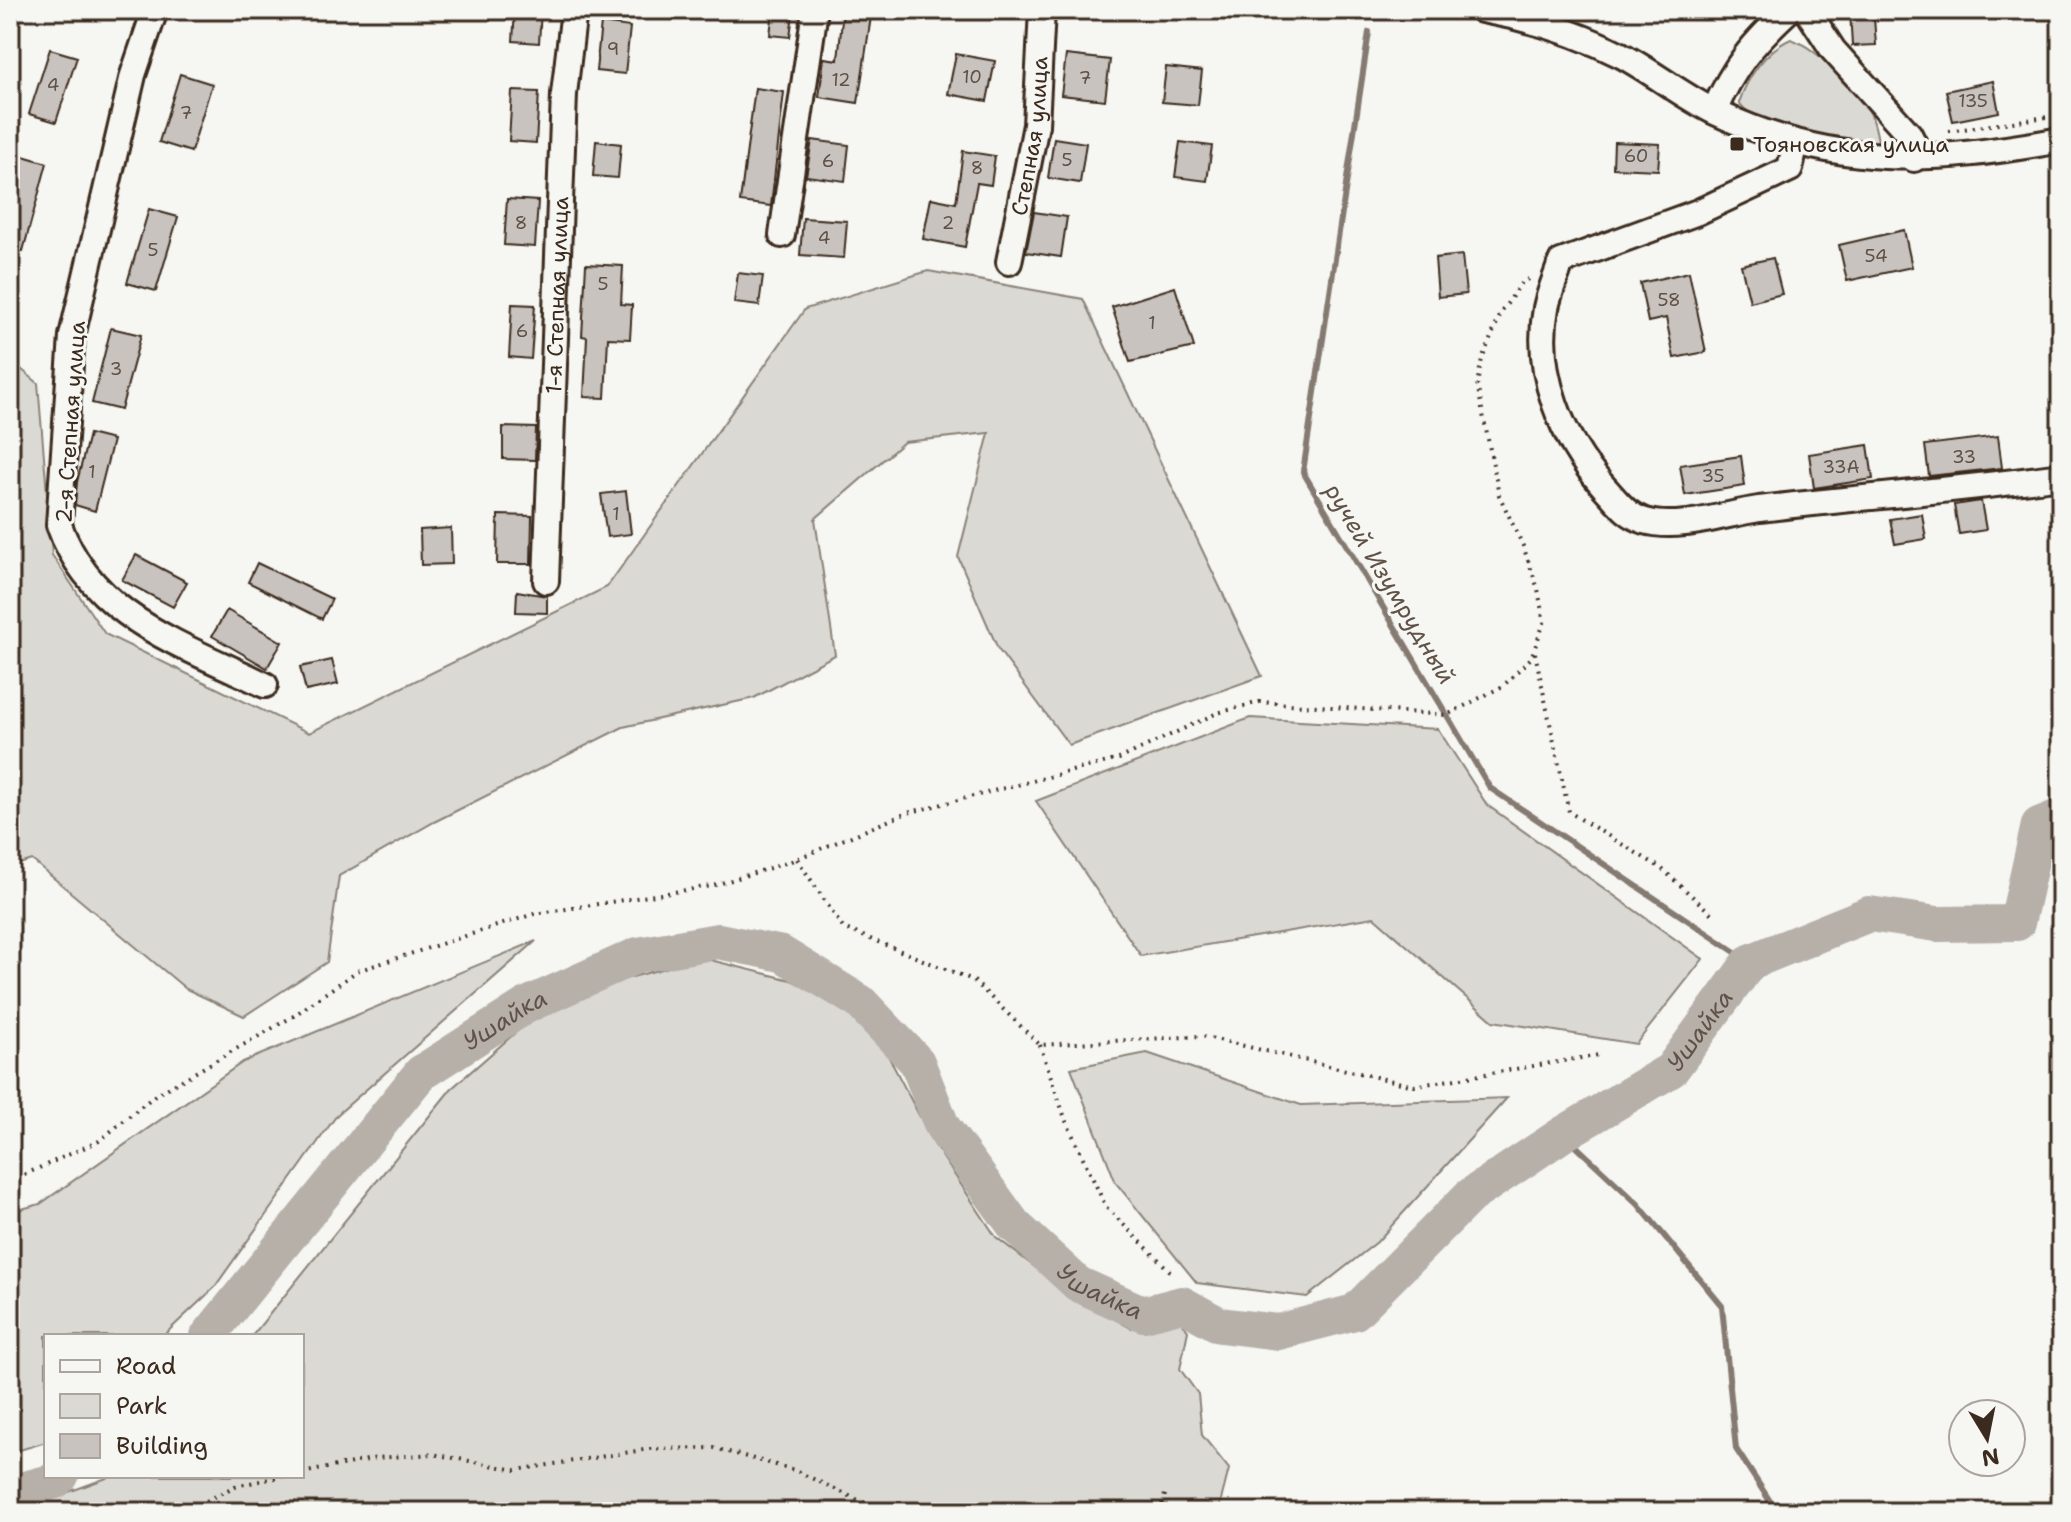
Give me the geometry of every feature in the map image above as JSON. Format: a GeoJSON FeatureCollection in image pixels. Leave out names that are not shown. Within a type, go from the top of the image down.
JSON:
{"type":"FeatureCollection","features":[{"type":"Feature","properties":{"kind":"street","name":"2-я Степная улица"},"geometry":{"type":"LineString","coordinates":[[155,10],[133,75],[72,336],[59,525],[69,553],[86,578],[131,619],[265,685]]}},
{"type":"Feature","properties":{"kind":"street","name":"1-я Степная улица"},"geometry":{"type":"LineString","coordinates":[[546,581],[564,94],[574,10]]}},
{"type":"Feature","properties":{"kind":"street"},"geometry":{"type":"LineString","coordinates":[[782,235],[815,10]]}},
{"type":"Feature","properties":{"kind":"street","name":"Степная улица"},"geometry":{"type":"LineString","coordinates":[[1009,262],[1036,125],[1042,10]]}},
{"type":"Feature","properties":{"kind":"street"},"geometry":{"type":"LineString","coordinates":[[1482,10],[1542,21],[1579,35],[1714,111],[1795,145],[1914,159],[2061,140]]}},
{"type":"Feature","properties":{"kind":"street"},"geometry":{"type":"LineString","coordinates":[[1714,111],[1730,76],[1750,46],[1789,10]]}},
{"type":"Feature","properties":{"kind":"street"},"geometry":{"type":"LineString","coordinates":[[1807,10],[1833,50],[1909,134],[1914,144],[1914,159]]}},
{"type":"Feature","properties":{"kind":"street"},"geometry":{"type":"LineString","coordinates":[[1795,145],[1790,169],[1698,212],[1561,262],[1546,308],[1544,337],[1551,394],[1561,423],[1589,470],[1628,514],[1648,522],[1669,524],[1755,510],[2061,476]]}},
{"type":"Feature","properties":{"kind":"path"},"geometry":{"type":"LineString","coordinates":[[1943,131],[2061,115]]}},
{"type":"Feature","properties":{"kind":"path"},"geometry":{"type":"LineString","coordinates":[[10,1181],[99,1141],[154,1096],[292,1017],[357,971],[534,914],[712,886],[797,859],[907,813],[1119,759],[1217,713],[1260,702],[1447,715],[1503,686],[1531,658],[1544,623],[1538,589],[1499,495],[1477,384],[1482,359],[1502,311],[1522,282],[1561,262]]}},
{"type":"Feature","properties":{"kind":"path"},"geometry":{"type":"LineString","coordinates":[[1534,650],[1569,812],[1661,868],[1714,916]]}},
{"type":"Feature","properties":{"kind":"path"},"geometry":{"type":"LineString","coordinates":[[797,859],[843,928],[973,980],[1040,1045],[1066,1121],[1106,1207],[1174,1275]]}},
{"type":"Feature","properties":{"kind":"path"},"geometry":{"type":"LineString","coordinates":[[1040,1045],[1202,1036],[1414,1086],[1599,1055]]}},
{"type":"Feature","properties":{"kind":"path"},"geometry":{"type":"LineString","coordinates":[[304,1473],[377,1458],[433,1454],[516,1470],[650,1449],[714,1448],[794,1470],[884,1512]]}},
{"type":"Feature","properties":{"kind":"path"},"geometry":{"type":"LineString","coordinates":[[185,1512],[235,1486],[275,1478]]}},
{"type":"Feature","properties":{"kind":"path"},"geometry":{"type":"LineString","coordinates":[[1160,1512],[1166,1491]]}},
{"type":"Feature","properties":{"kind":"green space"},"geometry":{"type":"Polygon","coordinates":[[[1791,39],[1825,60],[1857,94],[1874,124],[1878,140],[1872,145],[1783,130],[1752,115],[1739,103],[1759,65],[1773,50],[1791,39]]]}},
{"type":"Feature","properties":{"kind":"green space"},"geometry":{"type":"Polygon","coordinates":[[[928,271],[1083,299],[1262,676],[1069,745],[998,649],[958,557],[989,433],[904,442],[815,519],[835,655],[754,698],[623,727],[434,822],[339,876],[327,962],[244,1016],[186,989],[32,860],[10,867],[10,360],[38,383],[52,555],[105,634],[309,733],[607,587],[805,309],[928,271]]]}},
{"type":"Feature","properties":{"kind":"green space"},"geometry":{"type":"Polygon","coordinates":[[[1250,718],[1438,729],[1487,805],[1703,959],[1636,1044],[1493,1021],[1374,917],[1141,956],[1036,801],[1250,718]]]}},
{"type":"Feature","properties":{"kind":"green space"},"geometry":{"type":"Polygon","coordinates":[[[536,941],[337,1115],[214,1288],[165,1334],[44,1334],[44,1443],[10,1453],[10,1212],[40,1204],[243,1062],[536,941]]]}},
{"type":"Feature","properties":{"kind":"green space"},"geometry":{"type":"Polygon","coordinates":[[[702,958],[791,980],[835,1000],[880,1040],[934,1144],[996,1237],[1072,1296],[1131,1328],[1176,1315],[1188,1331],[1180,1369],[1198,1394],[1202,1435],[1229,1469],[1218,1512],[14,1512],[107,1478],[304,1478],[304,1334],[254,1334],[451,1089],[532,1018],[614,982],[702,958]]]}},
{"type":"Feature","properties":{"kind":"green space"},"geometry":{"type":"Polygon","coordinates":[[[1147,1053],[1301,1105],[1507,1098],[1377,1242],[1307,1297],[1197,1283],[1116,1183],[1071,1068],[1147,1053]]]}},
{"type":"Feature","properties":{"kind":"building"},"geometry":{"type":"Polygon","coordinates":[[[515,10],[541,10],[539,43],[513,41],[515,10]]]}},
{"type":"Feature","properties":{"kind":"building"},"geometry":{"type":"Polygon","coordinates":[[[773,10],[793,13],[790,37],[770,35],[773,10]]]}},
{"type":"Feature","properties":{"kind":"building"},"geometry":{"type":"Polygon","coordinates":[[[843,10],[872,10],[858,103],[819,97],[824,58],[838,60],[843,10]]]}},
{"type":"Feature","properties":{"kind":"building"},"geometry":{"type":"Polygon","coordinates":[[[1850,10],[1870,10],[1870,18],[1874,18],[1876,45],[1852,46],[1850,10]]]}},
{"type":"Feature","properties":{"kind":"building"},"geometry":{"type":"Polygon","coordinates":[[[601,23],[630,27],[625,74],[596,71],[601,23]]]}},
{"type":"Feature","properties":{"kind":"building"},"geometry":{"type":"Polygon","coordinates":[[[50,49],[77,57],[56,122],[29,114],[50,49]]]}},
{"type":"Feature","properties":{"kind":"building"},"geometry":{"type":"Polygon","coordinates":[[[956,54],[995,61],[987,101],[948,94],[956,54]]]}},
{"type":"Feature","properties":{"kind":"building"},"geometry":{"type":"Polygon","coordinates":[[[1066,55],[1110,60],[1105,100],[1061,95],[1066,55]]]}},
{"type":"Feature","properties":{"kind":"building"},"geometry":{"type":"Polygon","coordinates":[[[1166,67],[1202,71],[1198,105],[1162,102],[1166,67]]]}},
{"type":"Feature","properties":{"kind":"building"},"geometry":{"type":"Polygon","coordinates":[[[180,74],[212,84],[191,152],[159,142],[180,74]]]}},
{"type":"Feature","properties":{"kind":"building"},"geometry":{"type":"Polygon","coordinates":[[[1993,81],[1999,112],[1953,121],[1946,91],[1993,81]]]}},
{"type":"Feature","properties":{"kind":"building"},"geometry":{"type":"Polygon","coordinates":[[[755,88],[784,92],[771,206],[740,202],[755,88]]]}},
{"type":"Feature","properties":{"kind":"building"},"geometry":{"type":"Polygon","coordinates":[[[512,91],[539,92],[536,143],[509,141],[512,91]]]}},
{"type":"Feature","properties":{"kind":"building"},"geometry":{"type":"Polygon","coordinates":[[[1054,138],[1086,143],[1080,183],[1048,178],[1054,138]]]}},
{"type":"Feature","properties":{"kind":"building"},"geometry":{"type":"Polygon","coordinates":[[[812,140],[849,145],[845,181],[806,176],[812,140]]]}},
{"type":"Feature","properties":{"kind":"building"},"geometry":{"type":"Polygon","coordinates":[[[596,141],[621,144],[618,178],[593,176],[596,141]]]}},
{"type":"Feature","properties":{"kind":"building"},"geometry":{"type":"Polygon","coordinates":[[[1180,142],[1212,146],[1207,181],[1175,177],[1180,142]]]}},
{"type":"Feature","properties":{"kind":"building"},"geometry":{"type":"Polygon","coordinates":[[[1614,142],[1660,144],[1658,170],[1613,168],[1614,142]]]}},
{"type":"Feature","properties":{"kind":"building"},"geometry":{"type":"Polygon","coordinates":[[[963,151],[995,156],[991,185],[977,183],[965,247],[923,239],[931,198],[956,203],[963,151]]]}},
{"type":"Feature","properties":{"kind":"building"},"geometry":{"type":"Polygon","coordinates":[[[16,154],[47,163],[23,251],[10,247],[10,176],[16,154]]]}},
{"type":"Feature","properties":{"kind":"building"},"geometry":{"type":"Polygon","coordinates":[[[507,199],[538,201],[535,247],[504,245],[507,199]]]}},
{"type":"Feature","properties":{"kind":"building"},"geometry":{"type":"Polygon","coordinates":[[[149,209],[178,217],[156,291],[127,283],[149,209]]]}},
{"type":"Feature","properties":{"kind":"building"},"geometry":{"type":"Polygon","coordinates":[[[1034,212],[1067,217],[1061,257],[1026,252],[1034,212]]]}},
{"type":"Feature","properties":{"kind":"building"},"geometry":{"type":"Polygon","coordinates":[[[803,218],[847,221],[844,258],[800,255],[803,218]]]}},
{"type":"Feature","properties":{"kind":"building"},"geometry":{"type":"Polygon","coordinates":[[[1904,230],[1912,267],[1847,281],[1839,245],[1904,230]]]}},
{"type":"Feature","properties":{"kind":"building"},"geometry":{"type":"Polygon","coordinates":[[[1462,255],[1466,294],[1438,297],[1435,258],[1462,255]]]}},
{"type":"Feature","properties":{"kind":"building"},"geometry":{"type":"Polygon","coordinates":[[[1773,258],[1782,294],[1750,302],[1741,265],[1773,258]]]}},
{"type":"Feature","properties":{"kind":"building"},"geometry":{"type":"Polygon","coordinates":[[[586,264],[623,266],[621,304],[632,305],[630,339],[608,338],[605,398],[584,397],[587,337],[582,336],[586,264]]]}},
{"type":"Feature","properties":{"kind":"building"},"geometry":{"type":"Polygon","coordinates":[[[1689,272],[1706,352],[1674,358],[1666,318],[1648,322],[1640,283],[1689,272]]]}},
{"type":"Feature","properties":{"kind":"building"},"geometry":{"type":"Polygon","coordinates":[[[738,273],[763,276],[759,306],[734,303],[738,273]]]}},
{"type":"Feature","properties":{"kind":"building"},"geometry":{"type":"Polygon","coordinates":[[[1175,287],[1194,347],[1130,362],[1112,307],[1175,287]]]}},
{"type":"Feature","properties":{"kind":"building"},"geometry":{"type":"Polygon","coordinates":[[[512,304],[535,305],[531,359],[509,357],[512,304]]]}},
{"type":"Feature","properties":{"kind":"building"},"geometry":{"type":"Polygon","coordinates":[[[111,328],[141,335],[121,410],[92,403],[111,328]]]}},
{"type":"Feature","properties":{"kind":"building"},"geometry":{"type":"Polygon","coordinates":[[[503,427],[536,428],[535,460],[503,459],[503,427]]]}},
{"type":"Feature","properties":{"kind":"building"},"geometry":{"type":"Polygon","coordinates":[[[89,434],[113,440],[95,511],[75,505],[77,482],[89,434]]]}},
{"type":"Feature","properties":{"kind":"building"},"geometry":{"type":"Polygon","coordinates":[[[1998,436],[2002,468],[1929,476],[1925,445],[1998,436]]]}},
{"type":"Feature","properties":{"kind":"building"},"geometry":{"type":"Polygon","coordinates":[[[1868,445],[1873,479],[1814,488],[1809,454],[1868,445]]]}},
{"type":"Feature","properties":{"kind":"building"},"geometry":{"type":"Polygon","coordinates":[[[1741,456],[1745,486],[1685,495],[1680,465],[1741,456]]]}},
{"type":"Feature","properties":{"kind":"building"},"geometry":{"type":"Polygon","coordinates":[[[626,491],[631,534],[607,537],[601,494],[626,491]]]}},
{"type":"Feature","properties":{"kind":"building"},"geometry":{"type":"Polygon","coordinates":[[[1981,501],[1986,530],[1959,534],[1954,505],[1981,501]]]}},
{"type":"Feature","properties":{"kind":"building"},"geometry":{"type":"Polygon","coordinates":[[[1922,514],[1926,539],[1895,544],[1890,519],[1922,514]]]}},
{"type":"Feature","properties":{"kind":"building"},"geometry":{"type":"Polygon","coordinates":[[[498,515],[532,516],[531,564],[497,564],[498,515]]]}},
{"type":"Feature","properties":{"kind":"building"},"geometry":{"type":"Polygon","coordinates":[[[451,528],[452,564],[421,565],[420,530],[451,528]]]}},
{"type":"Feature","properties":{"kind":"building"},"geometry":{"type":"Polygon","coordinates":[[[136,555],[187,582],[173,607],[122,580],[136,555]]]}},
{"type":"Feature","properties":{"kind":"building"},"geometry":{"type":"Polygon","coordinates":[[[257,563],[332,599],[322,619],[248,582],[257,563]]]}},
{"type":"Feature","properties":{"kind":"building"},"geometry":{"type":"Polygon","coordinates":[[[517,591],[547,596],[547,613],[516,612],[517,591]]]}},
{"type":"Feature","properties":{"kind":"building"},"geometry":{"type":"Polygon","coordinates":[[[227,610],[282,642],[267,668],[212,636],[227,610]]]}},
{"type":"Feature","properties":{"kind":"building"},"geometry":{"type":"Polygon","coordinates":[[[332,660],[338,684],[306,691],[300,667],[332,660]]]}},
{"type":"Feature","properties":{"kind":"waterway","name":"ручей Изумрудный"},"geometry":{"type":"LineString","coordinates":[[1369,32],[1303,472],[1490,788],[1750,962]]}},
{"type":"Feature","properties":{"kind":"waterway","name":"Ушайка"},"geometry":{"type":"LineString","coordinates":[[210,1334],[421,1073],[527,1005],[638,955],[718,941],[782,954],[860,1002],[917,1062],[942,1126],[1014,1225],[1078,1284],[1144,1314],[1182,1304],[1220,1325],[1278,1332],[1355,1312],[1470,1196],[1563,1134],[1671,1070],[1750,962],[1869,914],[1937,924],[2017,923],[2039,825],[2061,816]]}},
{"type":"Feature","properties":{"kind":"waterway"},"geometry":{"type":"LineString","coordinates":[[1563,1134],[1638,1204],[1722,1306],[1736,1449],[1777,1512]]}},
{"type":"Feature","properties":{"kind":"waterway","name":"Ушайка"},"geometry":{"type":"LineString","coordinates":[[10,1493],[59,1478]]}},
{"type":"Feature","properties":{"kind":"place","name":"Тояновская улица"},"geometry":{"type":"Point","coordinates":[1737,144]}}]}
